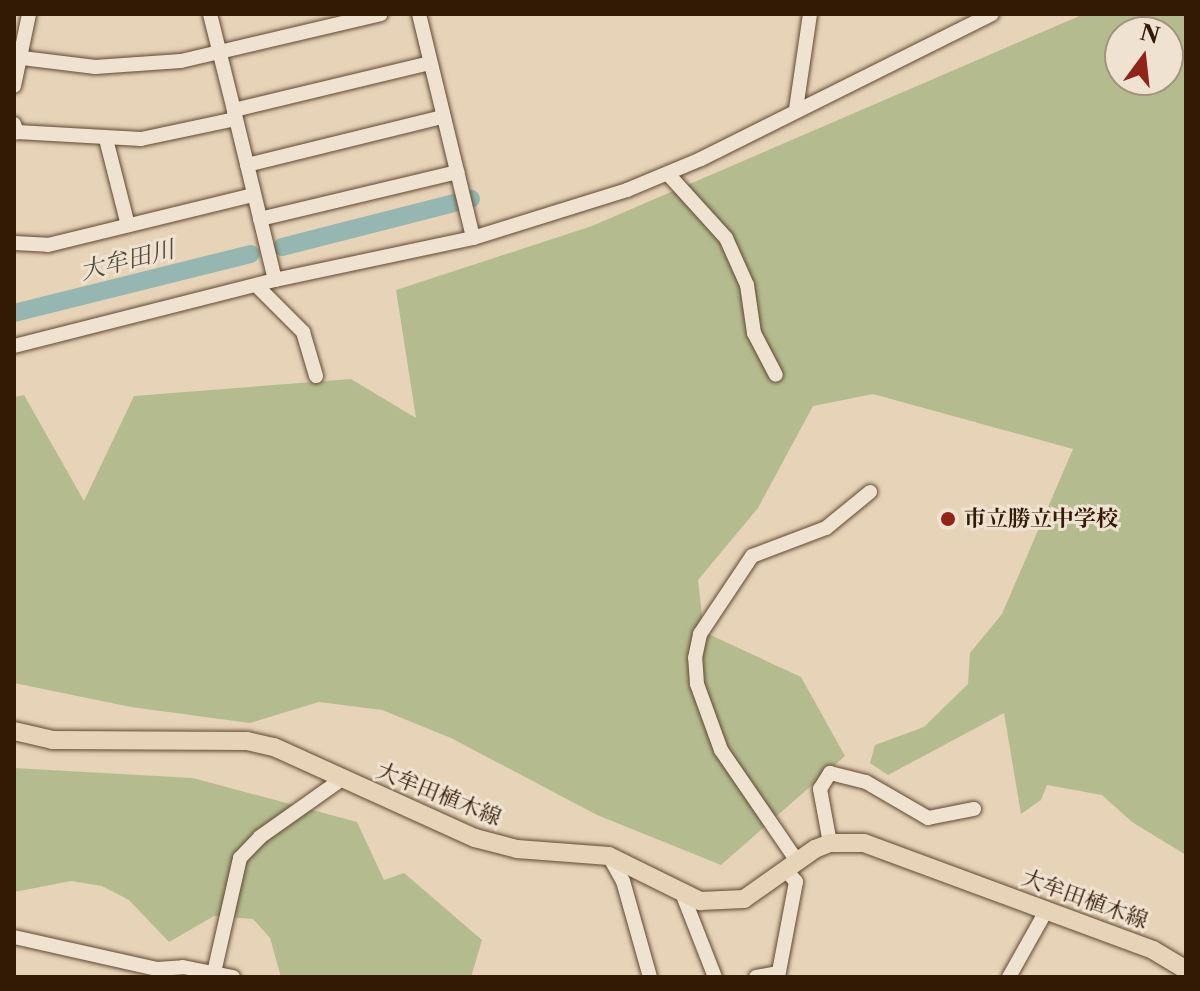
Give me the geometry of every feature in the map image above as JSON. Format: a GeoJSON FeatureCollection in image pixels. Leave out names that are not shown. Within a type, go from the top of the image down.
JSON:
{"type":"FeatureCollection","features":[{"type":"Feature","properties":{"kind":"main road","name":"大牟田植木線"},"geometry":{"type":"LineString","coordinates":[[14,731],[52,740],[247,741],[274,747],[475,838],[517,849],[609,856],[682,893],[723,904],[744,899],[830,843],[886,849],[1153,950],[1186,970]]}},
{"type":"Feature","properties":{"kind":"street"},"geometry":{"type":"LineString","coordinates":[[14,86],[17,58],[29,14]]}},
{"type":"Feature","properties":{"kind":"street"},"geometry":{"type":"LineString","coordinates":[[210,14],[275,280]]}},
{"type":"Feature","properties":{"kind":"street"},"geometry":{"type":"LineString","coordinates":[[17,58],[124,67],[220,52],[381,14]]}},
{"type":"Feature","properties":{"kind":"street"},"geometry":{"type":"LineString","coordinates":[[419,14],[473,238]]}},
{"type":"Feature","properties":{"kind":"street"},"geometry":{"type":"LineString","coordinates":[[796,109],[810,14]]}},
{"type":"Feature","properties":{"kind":"street"},"geometry":{"type":"LineString","coordinates":[[14,346],[258,287],[275,280],[402,256],[473,238],[668,174],[992,14]]}},
{"type":"Feature","properties":{"kind":"street"},"geometry":{"type":"LineString","coordinates":[[14,124],[17,132],[106,139],[187,132],[235,114],[430,63]]}},
{"type":"Feature","properties":{"kind":"street"},"geometry":{"type":"LineString","coordinates":[[247,165],[443,117]]}},
{"type":"Feature","properties":{"kind":"street"},"geometry":{"type":"LineString","coordinates":[[106,139],[128,225]]}},
{"type":"Feature","properties":{"kind":"street"},"geometry":{"type":"LineString","coordinates":[[260,219],[457,172]]}},
{"type":"Feature","properties":{"kind":"street"},"geometry":{"type":"LineString","coordinates":[[668,174],[726,238],[747,285],[754,333],[776,375]]}},
{"type":"Feature","properties":{"kind":"street"},"geometry":{"type":"LineString","coordinates":[[14,243],[48,245],[253,195]]}},
{"type":"Feature","properties":{"kind":"street"},"geometry":{"type":"LineString","coordinates":[[258,287],[303,332],[316,376]]}},
{"type":"Feature","properties":{"kind":"street"},"geometry":{"type":"LineString","coordinates":[[756,977],[778,975],[796,882],[792,866],[721,750],[697,684],[695,658],[700,634],[752,556],[826,528],[870,492]]}},
{"type":"Feature","properties":{"kind":"street"},"geometry":{"type":"LineString","coordinates":[[830,843],[820,789],[830,773],[866,782],[928,818],[974,809]]}},
{"type":"Feature","properties":{"kind":"street"},"geometry":{"type":"LineString","coordinates":[[214,975],[240,858],[260,837],[342,779]]}},
{"type":"Feature","properties":{"kind":"street"},"geometry":{"type":"LineString","coordinates":[[609,856],[623,881],[650,977]]}},
{"type":"Feature","properties":{"kind":"street"},"geometry":{"type":"LineString","coordinates":[[682,893],[715,977]]}},
{"type":"Feature","properties":{"kind":"street"},"geometry":{"type":"LineString","coordinates":[[1009,977],[1046,911]]}},
{"type":"Feature","properties":{"kind":"street"},"geometry":{"type":"LineString","coordinates":[[14,937],[157,969],[233,977]]}},
{"type":"Feature","properties":{"kind":"green space"},"geometry":{"type":"Polygon","coordinates":[[[1084,14],[1186,14],[1186,855],[1132,822],[1102,795],[1047,785],[1041,800],[1021,814],[1004,713],[888,775],[870,763],[875,745],[924,727],[968,684],[970,653],[1002,614],[1073,449],[873,394],[813,406],[758,508],[698,580],[704,632],[801,677],[845,756],[721,865],[597,815],[451,738],[382,710],[319,702],[250,723],[131,707],[14,683],[14,397],[24,395],[84,501],[134,396],[351,379],[416,418],[396,290],[592,226],[1084,14]]]}},
{"type":"Feature","properties":{"kind":"green space"},"geometry":{"type":"Polygon","coordinates":[[[14,768],[193,778],[357,822],[384,880],[404,873],[482,940],[471,977],[281,977],[270,938],[253,919],[214,916],[169,942],[129,900],[102,886],[71,881],[14,892],[14,768]]]}},
{"type":"Feature","properties":{"kind":"waterway","name":"大牟田川"},"geometry":{"type":"LineString","coordinates":[[282,247],[471,199]]}},
{"type":"Feature","properties":{"kind":"waterway","name":"大牟田川"},"geometry":{"type":"LineString","coordinates":[[14,313],[251,254]]}},
{"type":"Feature","properties":{"kind":"place","name":"市立勝立中学校"},"geometry":{"type":"Point","coordinates":[948,519]}}]}
